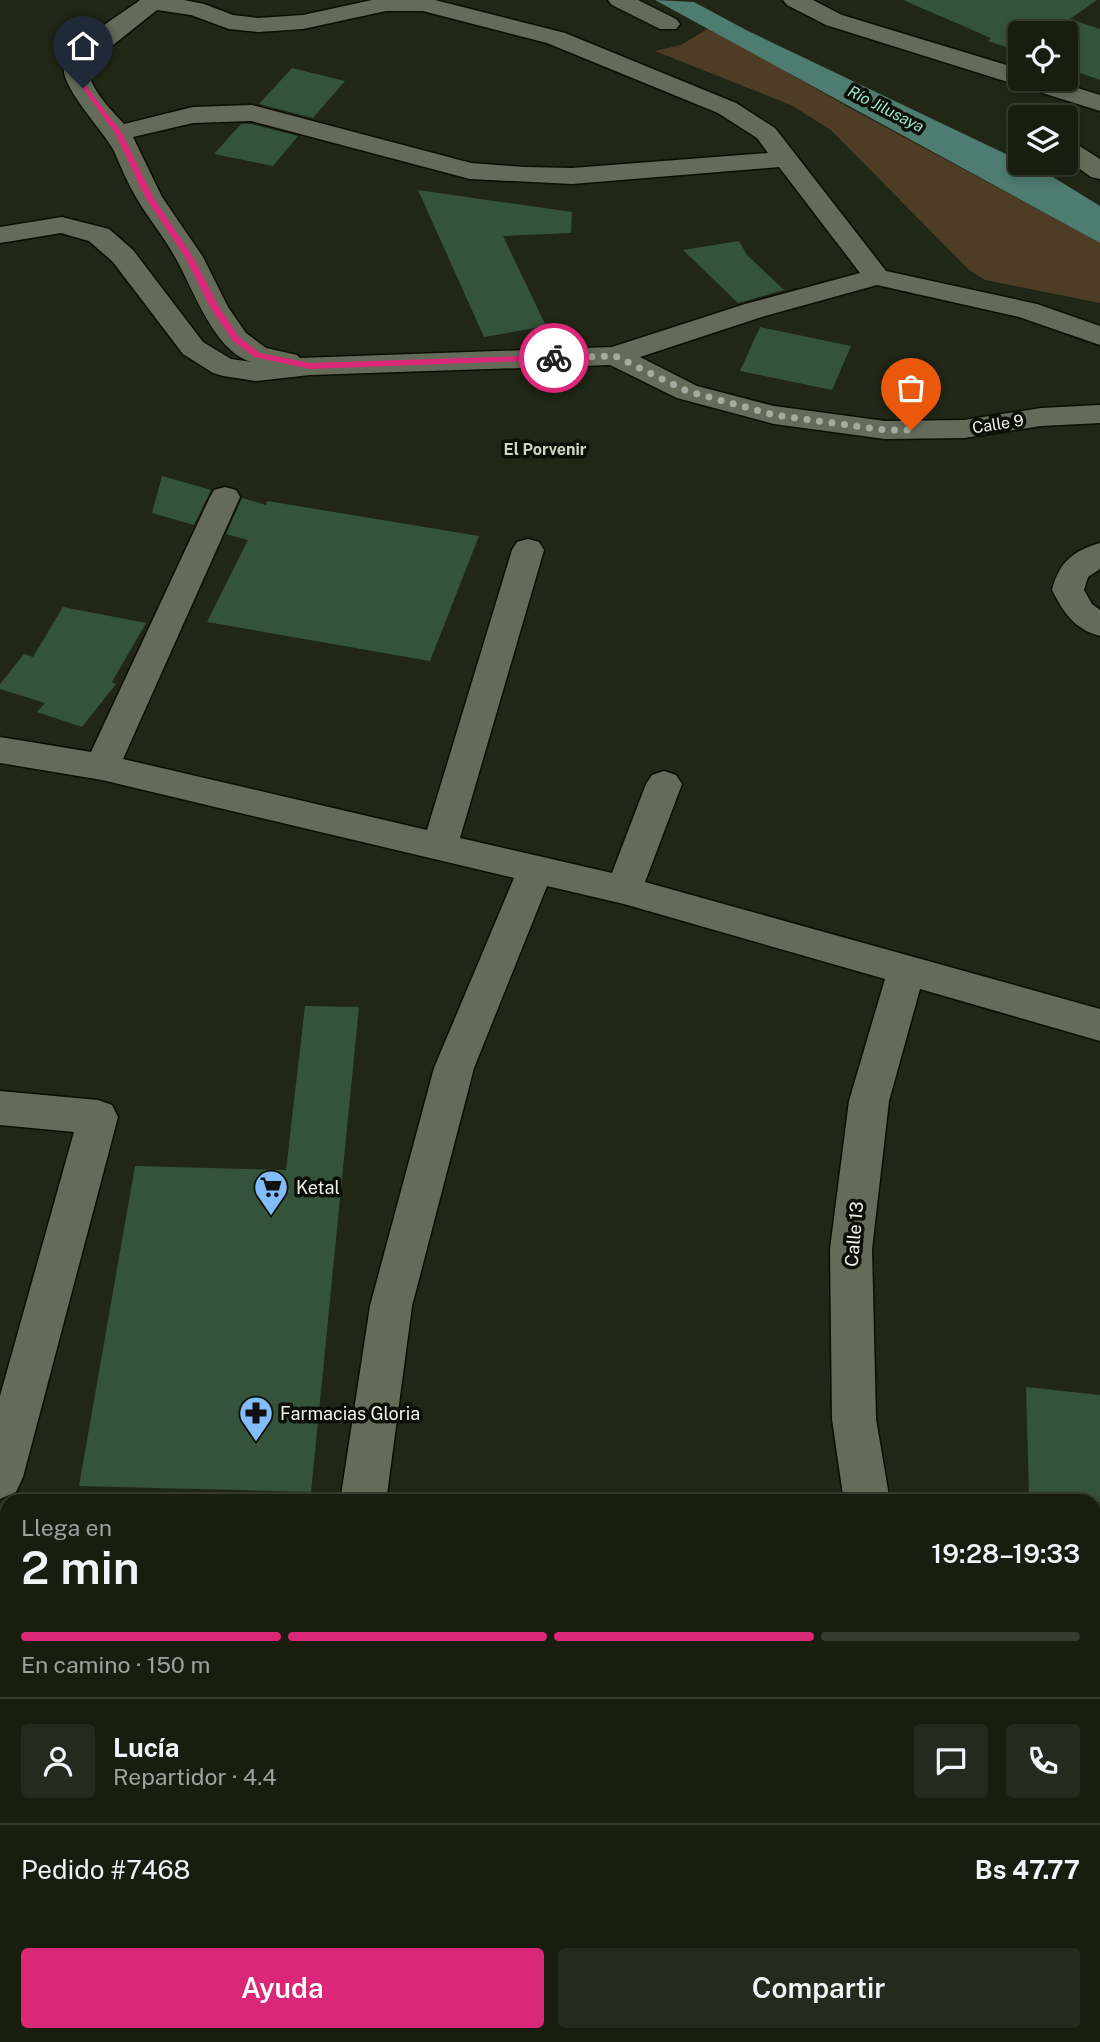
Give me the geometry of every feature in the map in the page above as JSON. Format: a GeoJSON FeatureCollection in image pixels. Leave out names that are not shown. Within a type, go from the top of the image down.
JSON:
{"type":"FeatureCollection","features":[{"type":"Feature","properties":{"kind":"street"},"geometry":{"type":"LineString","coordinates":[[620,0],[668,23]]}},
{"type":"Feature","properties":{"kind":"street"},"geometry":{"type":"LineString","coordinates":[[795,0],[834,20],[1008,74]]}},
{"type":"Feature","properties":{"kind":"street"},"geometry":{"type":"LineString","coordinates":[[310,366],[257,355],[236,339],[214,307],[189,257],[149,197],[118,133],[91,101],[75,69],[83,55],[102,38],[154,1],[196,9],[229,22],[258,25],[303,22],[386,4],[440,8],[556,38],[727,108],[766,133],[877,277]]}},
{"type":"Feature","properties":{"kind":"street"},"geometry":{"type":"LineString","coordinates":[[1063,91],[1100,103]]}},
{"type":"Feature","properties":{"kind":"street"},"geometry":{"type":"LineString","coordinates":[[118,133],[193,115],[252,113],[470,171],[572,177],[788,159]]}},
{"type":"Feature","properties":{"kind":"street"},"geometry":{"type":"LineString","coordinates":[[1078,156],[1100,171]]}},
{"type":"Feature","properties":{"kind":"street"},"geometry":{"type":"LineString","coordinates":[[0,235],[62,225],[99,234],[123,256],[192,348],[223,367],[256,372],[310,366],[615,356],[755,310],[877,277],[1027,310],[1100,336]]}},
{"type":"Feature","properties":{"kind":"street","name":"Calle 9"},"geometry":{"type":"LineString","coordinates":[[615,356],[700,395],[774,415],[885,430],[964,429],[1041,417],[1100,414]]}},
{"type":"Feature","properties":{"kind":"street"},"geometry":{"type":"LineString","coordinates":[[102,767],[226,497]]}},
{"type":"Feature","properties":{"kind":"street"},"geometry":{"type":"LineString","coordinates":[[440,846],[528,550]]}},
{"type":"Feature","properties":{"kind":"street"},"geometry":{"type":"LineString","coordinates":[[1100,554],[1073,571],[1068,590],[1080,612],[1100,625]]}},
{"type":"Feature","properties":{"kind":"street"},"geometry":{"type":"LineString","coordinates":[[0,750],[102,767],[624,890],[1100,1025]]}},
{"type":"Feature","properties":{"kind":"street"},"geometry":{"type":"LineString","coordinates":[[624,890],[664,784]]}},
{"type":"Feature","properties":{"kind":"street"},"geometry":{"type":"LineString","coordinates":[[364,1494],[391,1306],[454,1068],[535,871]]}},
{"type":"Feature","properties":{"kind":"street","name":"Calle 13"},"geometry":{"type":"LineString","coordinates":[[866,1494],[854,1419],[851,1249],[869,1101],[906,971]]}},
{"type":"Feature","properties":{"kind":"street"},"geometry":{"type":"LineString","coordinates":[[0,1108],[97,1117],[0,1477]]}},
{"type":"Feature","properties":{"kind":"shaded area"},"geometry":{"type":"Polygon","coordinates":[[[709,28],[848,107],[1100,243],[1100,303],[985,280],[969,270],[831,130],[791,105],[655,51],[681,45],[709,28]]]}},
{"type":"Feature","properties":{"kind":"water","name":"Río Jilusaya"},"geometry":{"type":"Polygon","coordinates":[[[655,0],[694,2],[746,30],[1008,155],[1008,175],[1050,175],[1100,206],[1100,243],[655,0]]]}},
{"type":"Feature","properties":{"kind":"building"},"geometry":{"type":"Polygon","coordinates":[[[903,0],[1097,0],[1070,19],[1076,21],[1008,21],[1008,48],[988,41],[991,38],[903,0]]]}},
{"type":"Feature","properties":{"kind":"building"},"geometry":{"type":"Polygon","coordinates":[[[1078,22],[1100,29],[1100,80],[1078,72],[1078,22]]]}},
{"type":"Feature","properties":{"kind":"building"},"geometry":{"type":"Polygon","coordinates":[[[292,68],[345,81],[313,118],[259,104],[292,68]]]}},
{"type":"Feature","properties":{"kind":"building"},"geometry":{"type":"Polygon","coordinates":[[[241,124],[298,136],[273,166],[214,154],[241,124]]]}},
{"type":"Feature","properties":{"kind":"building"},"geometry":{"type":"Polygon","coordinates":[[[418,190],[572,212],[571,233],[503,236],[546,326],[484,337],[418,190]]]}},
{"type":"Feature","properties":{"kind":"building"},"geometry":{"type":"Polygon","coordinates":[[[739,241],[747,255],[784,290],[738,303],[683,250],[739,241]]]}},
{"type":"Feature","properties":{"kind":"building"},"geometry":{"type":"Polygon","coordinates":[[[760,327],[851,346],[832,390],[740,371],[760,327]]]}},
{"type":"Feature","properties":{"kind":"building"},"geometry":{"type":"Polygon","coordinates":[[[162,476],[211,490],[194,525],[152,513],[162,476]]]}},
{"type":"Feature","properties":{"kind":"building"},"geometry":{"type":"Polygon","coordinates":[[[242,498],[266,505],[267,501],[479,536],[430,661],[207,622],[248,540],[226,534],[242,498]]]}},
{"type":"Feature","properties":{"kind":"building"},"geometry":{"type":"Polygon","coordinates":[[[63,607],[146,623],[112,682],[116,684],[82,727],[37,712],[45,703],[0,689],[0,684],[24,654],[33,657],[63,607]]]}},
{"type":"Feature","properties":{"kind":"building"},"geometry":{"type":"Polygon","coordinates":[[[305,1006],[359,1007],[311,1492],[79,1486],[135,1166],[286,1170],[305,1006]]]}},
{"type":"Feature","properties":{"kind":"building"},"geometry":{"type":"Polygon","coordinates":[[[1026,1387],[1100,1395],[1100,1494],[1029,1493],[1026,1387]]]}},
{"type":"Feature","properties":{"kind":"way so far"},"geometry":{"type":"LineString","coordinates":[[554,358],[615,356],[687,391],[774,415],[885,430],[911,430]]}},
{"type":"Feature","properties":{"kind":"place","name":"Ketal"},"geometry":{"type":"Point","coordinates":[271,1217]}},
{"type":"Feature","properties":{"kind":"place","name":"Farmacias Gloria"},"geometry":{"type":"Point","coordinates":[256,1443]}},
{"type":"Feature","properties":{"kind":"district","name":"El Porvenir"},"geometry":{"type":"Point","coordinates":[545,449]}},
{"type":"Feature","properties":{"kind":"route"},"geometry":{"type":"LineString","coordinates":[[83,88],[118,133],[149,197],[189,257],[214,307],[236,339],[257,355],[310,366],[554,358]]}}]}
